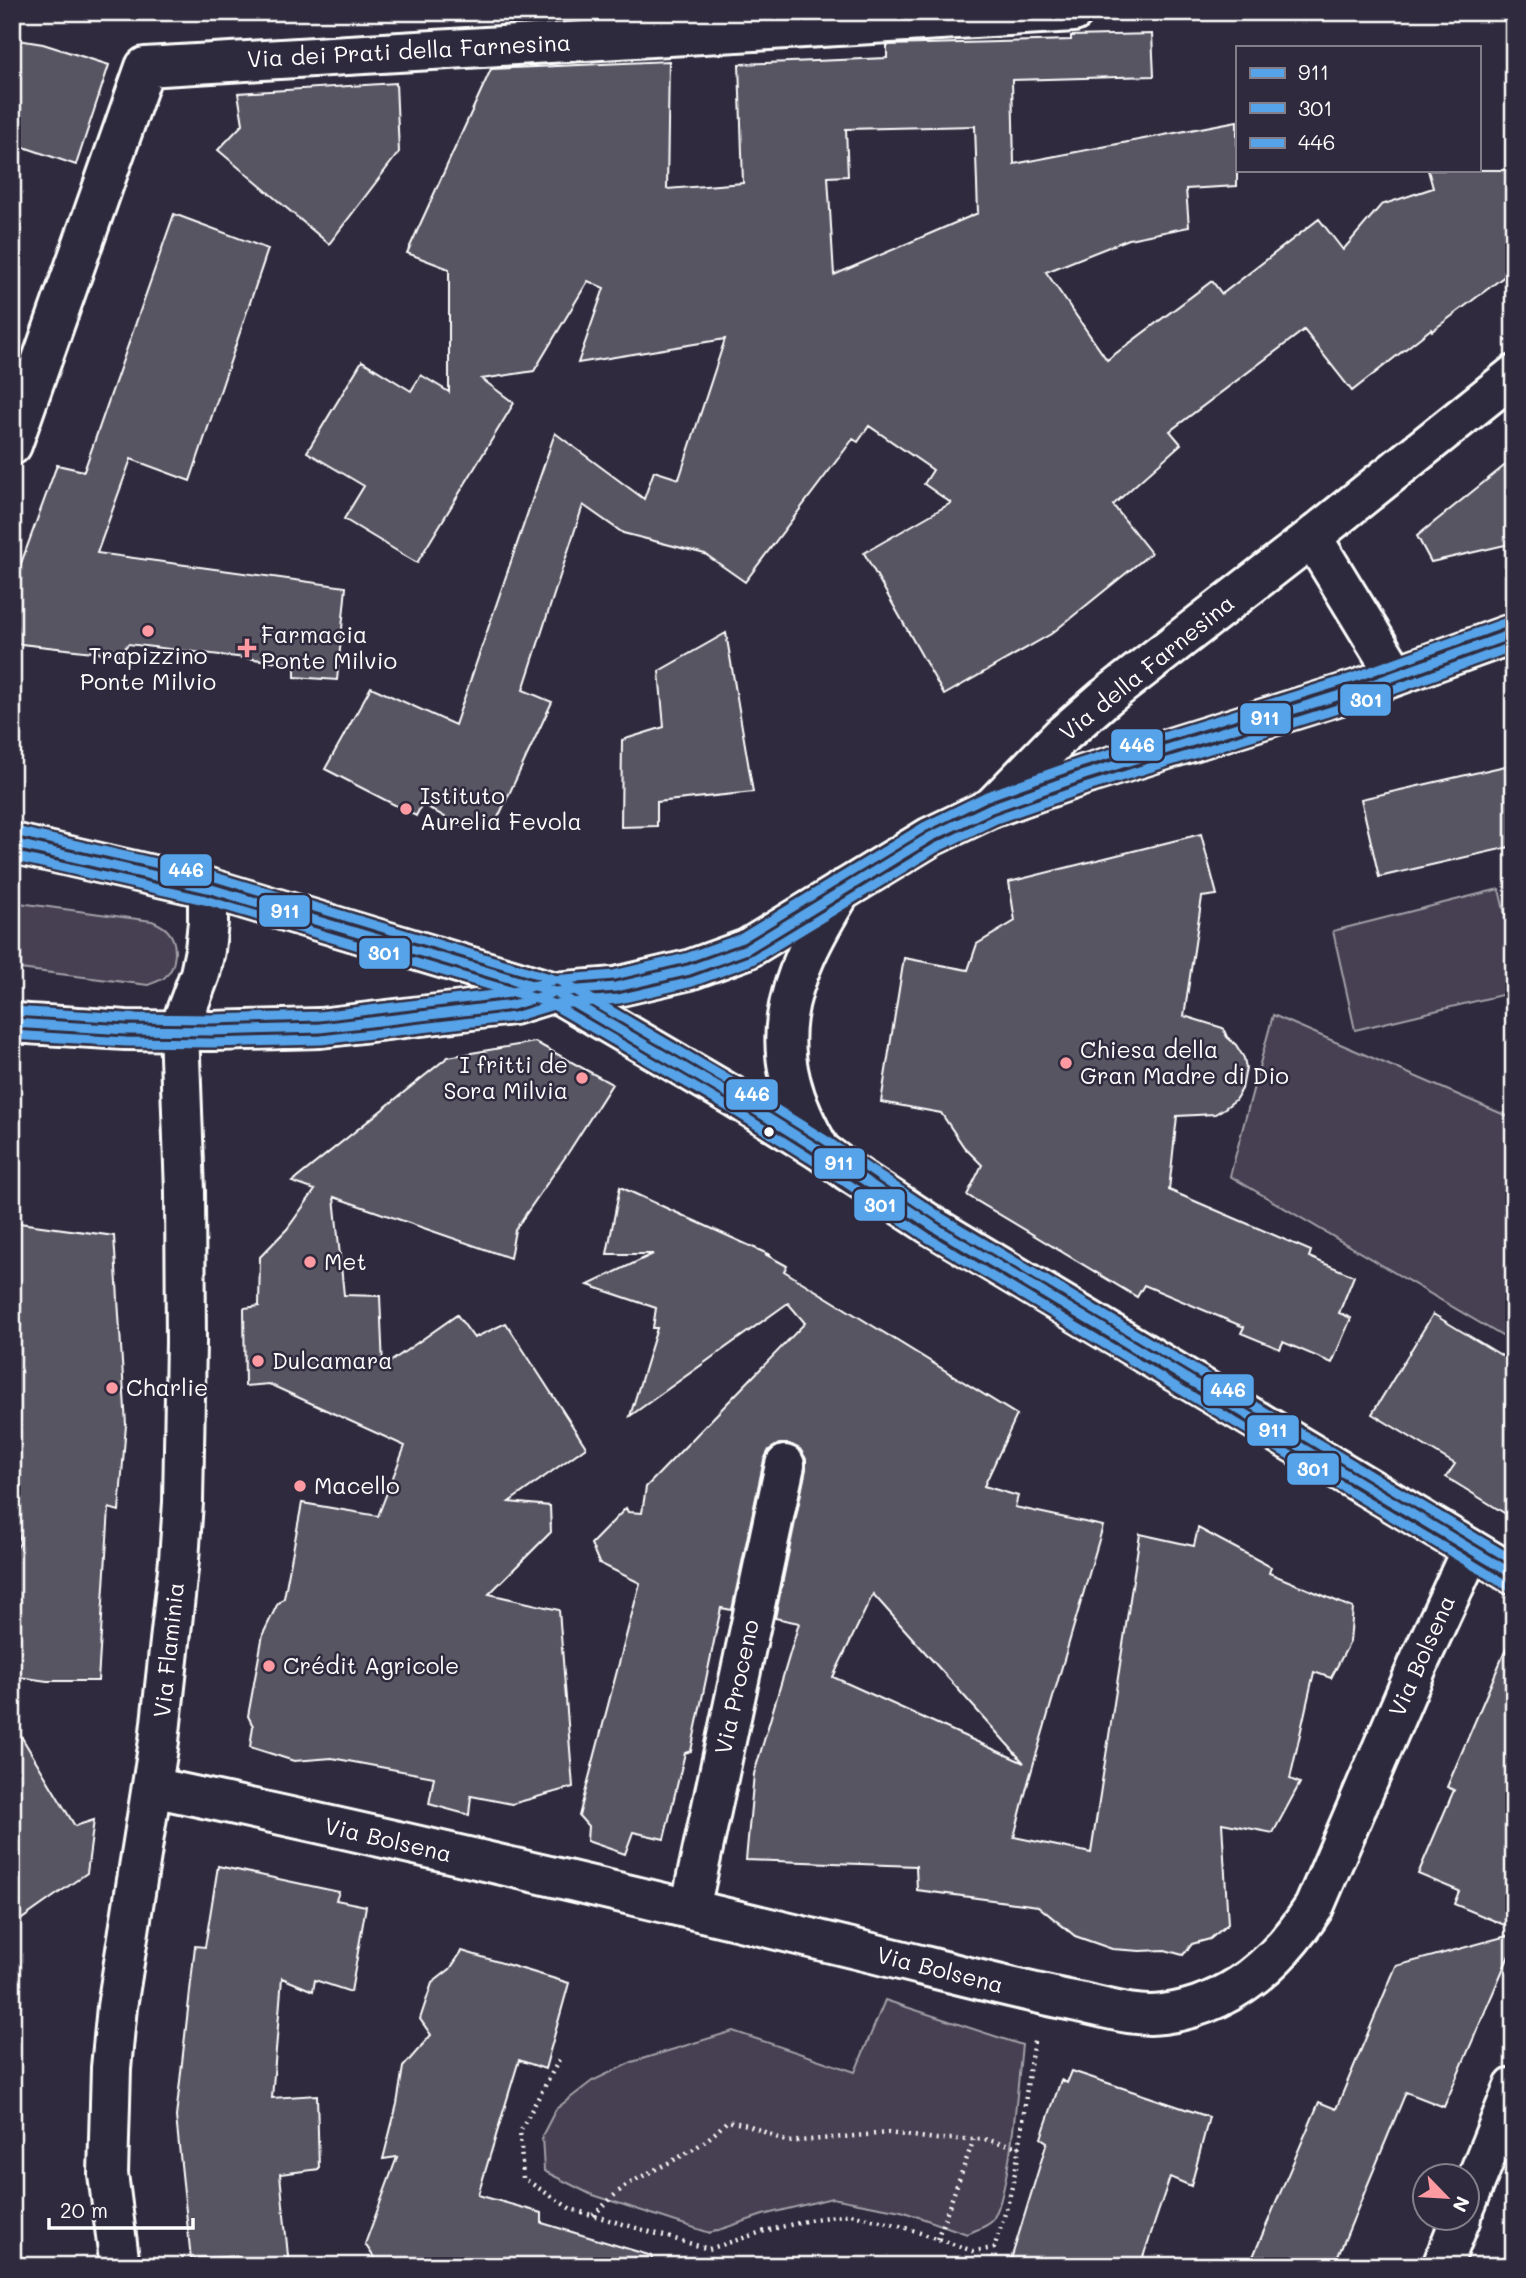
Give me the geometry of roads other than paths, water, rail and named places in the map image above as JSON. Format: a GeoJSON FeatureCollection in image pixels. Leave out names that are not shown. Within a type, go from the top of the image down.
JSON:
{"type":"FeatureCollection","features":[{"type":"Feature","properties":{"kind":"street","name":"Via dei Prati della Farnesina"},"geometry":{"type":"LineString","coordinates":[[12,445],[145,67],[1074,12]]}},
{"type":"Feature","properties":{"kind":"street","name":"Via della Farnesina"},"geometry":{"type":"LineString","coordinates":[[991,808],[1061,736],[1106,696],[1312,537],[1514,375]]}},
{"type":"Feature","properties":{"kind":"street"},"geometry":{"type":"LineString","coordinates":[[1312,537],[1396,675]]}},
{"type":"Feature","properties":{"kind":"street"},"geometry":{"type":"LineString","coordinates":[[12,1023],[71,1028],[179,1030],[320,1028],[513,1005],[555,992],[626,985],[718,961],[765,939],[930,837],[991,808],[1084,775],[1356,690],[1514,633]]}},
{"type":"Feature","properties":{"kind":"street"},"geometry":{"type":"LineString","coordinates":[[12,843],[208,888],[555,992],[821,1151],[934,1227],[1514,1575]]}},
{"type":"Feature","properties":{"kind":"street"},"geometry":{"type":"LineString","coordinates":[[179,1030],[200,974],[205,950],[208,888]]}},
{"type":"Feature","properties":{"kind":"street"},"geometry":{"type":"LineString","coordinates":[[821,1151],[803,1120],[794,1097],[786,1062],[785,1022],[797,972],[813,938],[842,890]]}},
{"type":"Feature","properties":{"kind":"street","name":"Via Flaminia"},"geometry":{"type":"LineString","coordinates":[[120,2266],[108,2174],[111,2068],[117,2007],[152,1787],[173,1632],[183,1502],[186,1247],[179,1030]]}},
{"type":"Feature","properties":{"kind":"street","name":"Via Proceno"},"geometry":{"type":"LineString","coordinates":[[690,1909],[785,1465]]}},
{"type":"Feature","properties":{"kind":"street","name":"Via Bolsena"},"geometry":{"type":"LineString","coordinates":[[152,1787],[690,1909],[1044,1996],[1129,2013],[1163,2014],[1210,2002],[1238,1988],[1262,1971],[1281,1952],[1314,1907],[1420,1658],[1471,1550]]}},
{"type":"Feature","properties":{"kind":"street"},"geometry":{"type":"LineString","coordinates":[[1480,2171],[1514,2087]]}},
{"type":"Feature","properties":{"kind":"street"},"geometry":{"type":"LineString","coordinates":[[1442,2266],[1455,2232]]}},
{"type":"Feature","properties":{"kind":"place","name":"Trapizzino Ponte Milvio"},"geometry":{"type":"Point","coordinates":[148,631]}},
{"type":"Feature","properties":{"kind":"place","name":"Farmacia Ponte Milvio"},"geometry":{"type":"Point","coordinates":[247,648]}},
{"type":"Feature","properties":{"kind":"place","name":"Istituto Aurelia Fevola"},"geometry":{"type":"Point","coordinates":[406,809]}},
{"type":"Feature","properties":{"kind":"place","name":"Chiesa della Gran Madre di Dio"},"geometry":{"type":"Point","coordinates":[1066,1063]}},
{"type":"Feature","properties":{"kind":"place","name":"I fritti de Sora Milvia"},"geometry":{"type":"Point","coordinates":[582,1078]}},
{"type":"Feature","properties":{"kind":"place","name":"Met"},"geometry":{"type":"Point","coordinates":[310,1262]}},
{"type":"Feature","properties":{"kind":"place","name":"Dulcamara"},"geometry":{"type":"Point","coordinates":[258,1361]}},
{"type":"Feature","properties":{"kind":"place","name":"Charlie"},"geometry":{"type":"Point","coordinates":[112,1388]}},
{"type":"Feature","properties":{"kind":"place","name":"Macello"},"geometry":{"type":"Point","coordinates":[300,1486]}},
{"type":"Feature","properties":{"kind":"place","name":"Crédit Agricole"},"geometry":{"type":"Point","coordinates":[269,1666]}}]}
